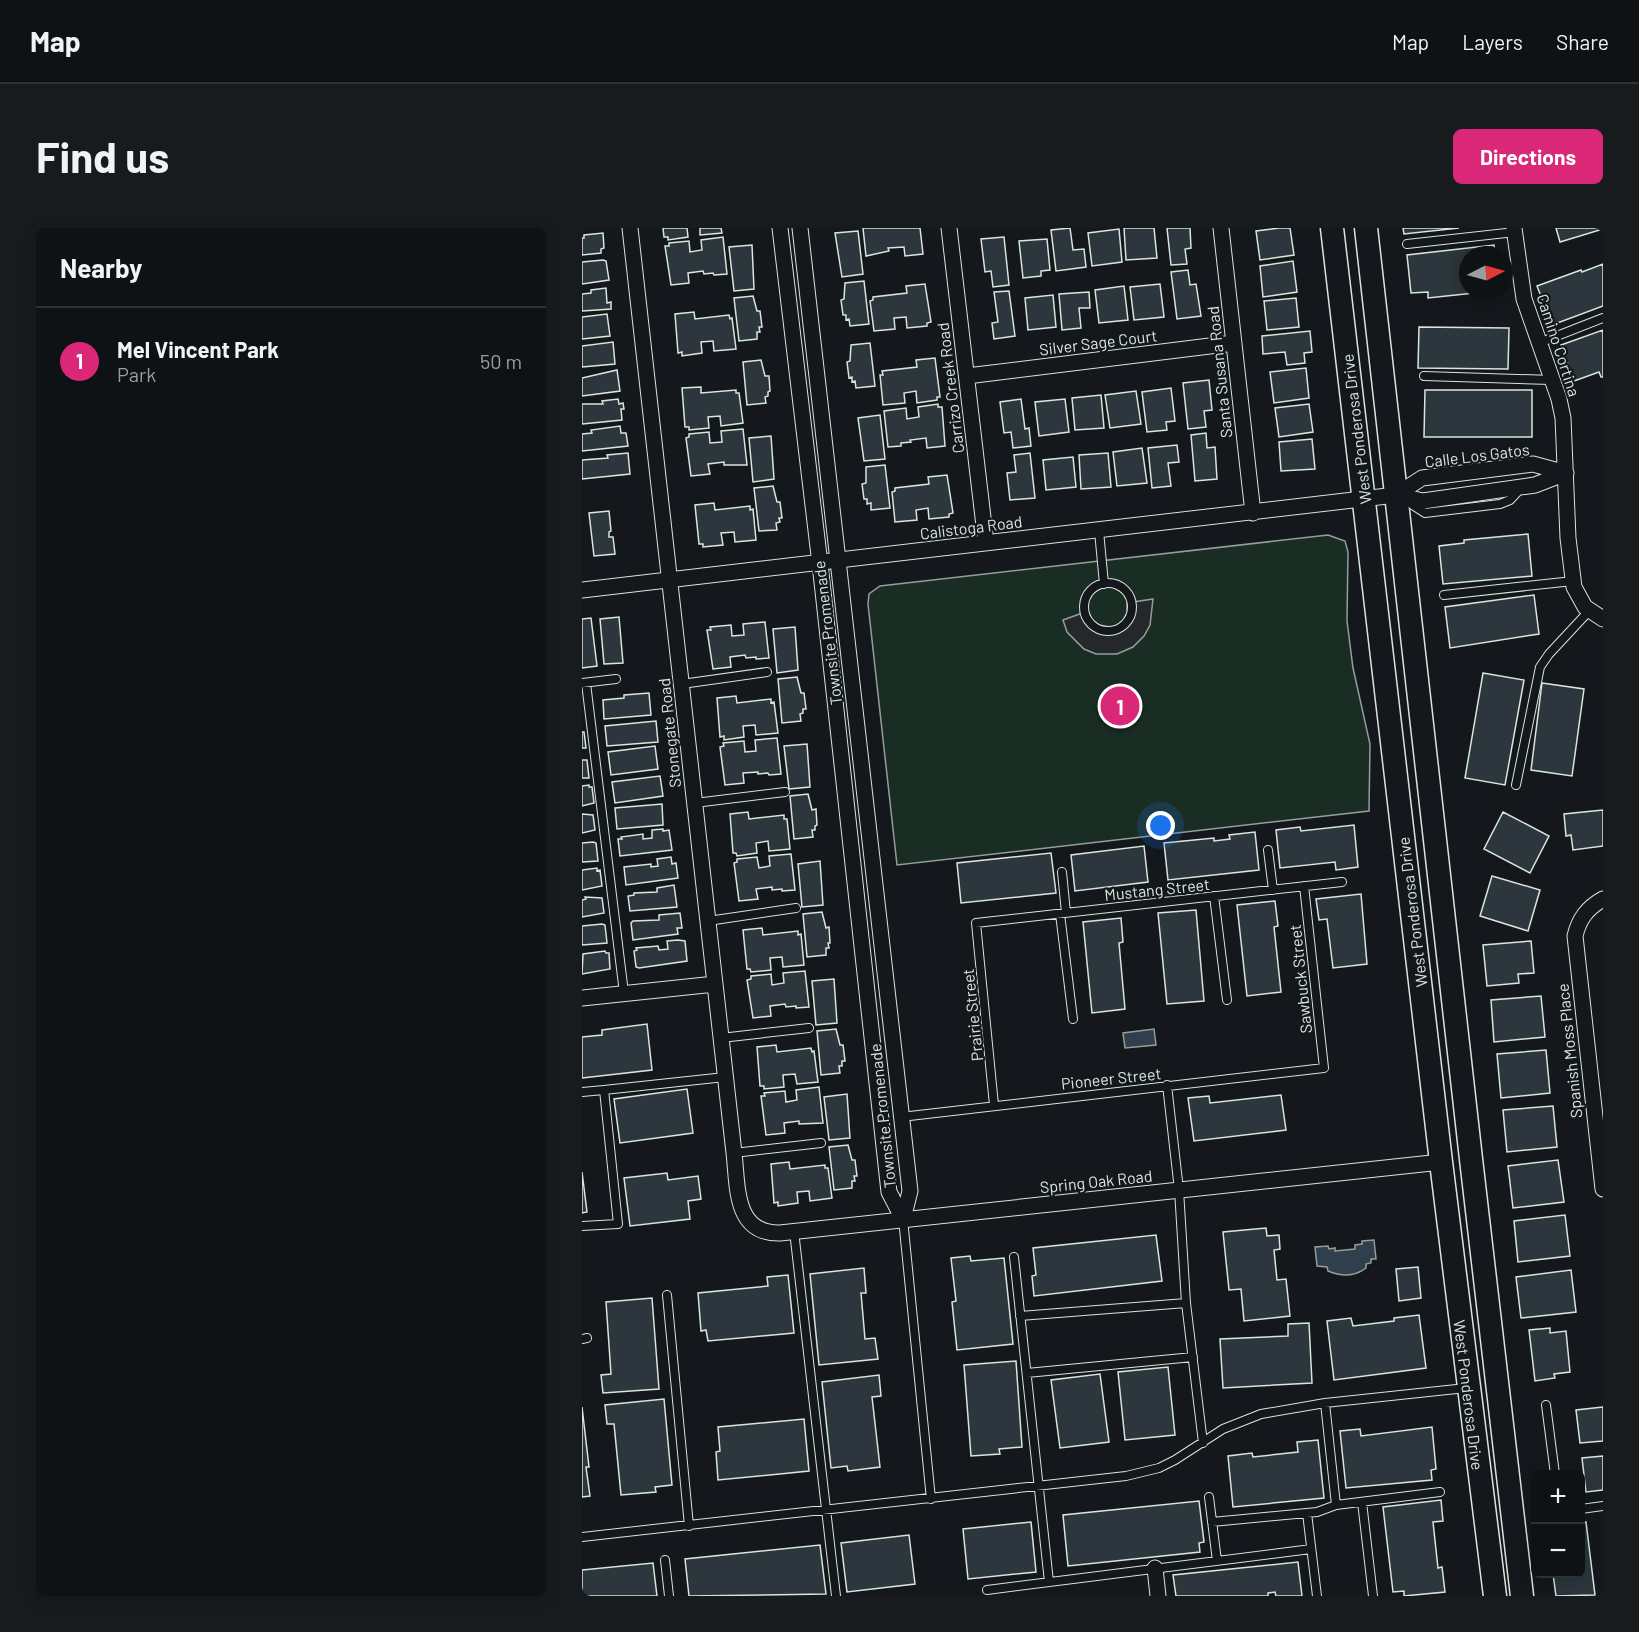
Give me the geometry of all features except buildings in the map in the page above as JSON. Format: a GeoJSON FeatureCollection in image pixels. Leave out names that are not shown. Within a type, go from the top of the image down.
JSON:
{"type":"FeatureCollection","features":[{"type":"Feature","properties":{"kind":"main road","name":"West Ponderosa Drive"},"geometry":{"type":"LineString","coordinates":[[1332,228],[1441,1162],[1495,1596]]}},
{"type":"Feature","properties":{"kind":"main road","name":"West Ponderosa Drive"},"geometry":{"type":"LineString","coordinates":[[1366,228],[1522,1596]]}},
{"type":"Feature","properties":{"kind":"main road"},"geometry":{"type":"LineString","coordinates":[[1441,1162],[1471,1159]]}},
{"type":"Feature","properties":{"kind":"street","name":"Stonegate Road"},"geometry":{"type":"LineString","coordinates":[[630,228],[734,1153],[742,1209],[757,1228]]}},
{"type":"Feature","properties":{"kind":"street","name":"Townsite Promenade"},"geometry":{"type":"LineString","coordinates":[[780,228],[820,564],[889,1192],[903,1219]]}},
{"type":"Feature","properties":{"kind":"street","name":"Townsite Promenade"},"geometry":{"type":"LineString","coordinates":[[800,228],[910,1191],[903,1219]]}},
{"type":"Feature","properties":{"kind":"street","name":"Carrizo Creek Road"},"geometry":{"type":"LineString","coordinates":[[949,228],[986,543]]}},
{"type":"Feature","properties":{"kind":"street","name":"Santa Susana Road"},"geometry":{"type":"LineString","coordinates":[[1221,228],[1253,513]]}},
{"type":"Feature","properties":{"kind":"street","name":"Camino Cortina"},"geometry":{"type":"LineString","coordinates":[[1515,230],[1524,299],[1563,418],[1566,473]]}},
{"type":"Feature","properties":{"kind":"street","name":"Silver Sage Court"},"geometry":{"type":"LineString","coordinates":[[967,376],[1234,344]]}},
{"type":"Feature","properties":{"kind":"street","name":"Calle Los Gatos"},"geometry":{"type":"LineString","coordinates":[[1396,495],[1422,478],[1533,464],[1566,473]]}},
{"type":"Feature","properties":{"kind":"street","name":"Calle Los Gatos"},"geometry":{"type":"LineString","coordinates":[[1365,499],[1396,495],[1423,501],[1535,485],[1566,473]]}},
{"type":"Feature","properties":{"kind":"street"},"geometry":{"type":"LineString","coordinates":[[1566,473],[1568,538],[1573,581],[1578,598],[1589,611],[1603,620]]}},
{"type":"Feature","properties":{"kind":"street","name":"Calistoga Road"},"geometry":{"type":"LineString","coordinates":[[582,590],[1365,499]]}},
{"type":"Feature","properties":{"kind":"street","name":"Spanish Moss Place"},"geometry":{"type":"LineString","coordinates":[[1603,899],[1586,912],[1577,927],[1575,945],[1603,1189]]}},
{"type":"Feature","properties":{"kind":"street"},"geometry":{"type":"LineString","coordinates":[[582,998],[715,984]]}},
{"type":"Feature","properties":{"kind":"street","name":"Spring Oak Road"},"geometry":{"type":"LineString","coordinates":[[757,1228],[771,1233],[794,1231],[1441,1162]]}},
{"type":"Feature","properties":{"kind":"street"},"geometry":{"type":"LineString","coordinates":[[1155,1568],[1158,1596]]}},
{"type":"Feature","properties":{"kind":"lane"},"geometry":{"type":"LineString","coordinates":[[1407,244],[1515,230]]}},
{"type":"Feature","properties":{"kind":"lane"},"geometry":{"type":"LineString","coordinates":[[1539,343],[1603,318]]}},
{"type":"Feature","properties":{"kind":"lane"},"geometry":{"type":"LineString","coordinates":[[1424,376],[1552,380]]}},
{"type":"Feature","properties":{"kind":"lane"},"geometry":{"type":"LineString","coordinates":[[1099,531],[1104,584]]}},
{"type":"Feature","properties":{"kind":"lane"},"geometry":{"type":"LineString","coordinates":[[1444,595],[1573,581]]}},
{"type":"Feature","properties":{"kind":"lane"},"geometry":{"type":"LineString","coordinates":[[1104,584],[1119,586],[1129,597],[1131,605],[1128,619],[1123,625],[1109,631],[1094,627],[1085,614],[1086,598],[1090,591],[1104,584]]}},
{"type":"Feature","properties":{"kind":"lane"},"geometry":{"type":"LineString","coordinates":[[1516,785],[1540,667],[1589,611]]}},
{"type":"Feature","properties":{"kind":"lane"},"geometry":{"type":"LineString","coordinates":[[682,684],[767,672]]}},
{"type":"Feature","properties":{"kind":"lane"},"geometry":{"type":"LineString","coordinates":[[616,679],[584,683],[624,993]]}},
{"type":"Feature","properties":{"kind":"lane"},"geometry":{"type":"LineString","coordinates":[[695,803],[785,792]]}},
{"type":"Feature","properties":{"kind":"lane"},"geometry":{"type":"LineString","coordinates":[[1268,850],[1273,890]]}},
{"type":"Feature","properties":{"kind":"lane"},"geometry":{"type":"LineString","coordinates":[[1062,872],[1063,913],[1073,1019]]}},
{"type":"Feature","properties":{"kind":"lane","name":"Mustang Street"},"geometry":{"type":"LineString","coordinates":[[976,923],[1342,882]]}},
{"type":"Feature","properties":{"kind":"lane","name":"Sawbuck Street"},"geometry":{"type":"LineString","coordinates":[[1304,886],[1324,1068]]}},
{"type":"Feature","properties":{"kind":"lane"},"geometry":{"type":"LineString","coordinates":[[1214,896],[1227,1000]]}},
{"type":"Feature","properties":{"kind":"lane"},"geometry":{"type":"LineString","coordinates":[[708,921],[796,908]]}},
{"type":"Feature","properties":{"kind":"lane","name":"Prairie Street"},"geometry":{"type":"LineString","coordinates":[[976,923],[994,1105]]}},
{"type":"Feature","properties":{"kind":"lane"},"geometry":{"type":"LineString","coordinates":[[721,1038],[809,1028]]}},
{"type":"Feature","properties":{"kind":"lane","name":"Pioneer Street"},"geometry":{"type":"LineString","coordinates":[[901,1117],[1324,1068]]}},
{"type":"Feature","properties":{"kind":"lane"},"geometry":{"type":"LineString","coordinates":[[582,1092],[725,1077]]}},
{"type":"Feature","properties":{"kind":"lane"},"geometry":{"type":"LineString","coordinates":[[1167,1085],[1179,1190],[1186,1303],[1203,1443]]}},
{"type":"Feature","properties":{"kind":"lane"},"geometry":{"type":"LineString","coordinates":[[582,1226],[618,1224],[604,1090]]}},
{"type":"Feature","properties":{"kind":"lane"},"geometry":{"type":"LineString","coordinates":[[734,1153],[821,1143]]}},
{"type":"Feature","properties":{"kind":"lane"},"geometry":{"type":"LineString","coordinates":[[903,1219],[931,1499]]}},
{"type":"Feature","properties":{"kind":"lane"},"geometry":{"type":"LineString","coordinates":[[794,1231],[836,1596]]}},
{"type":"Feature","properties":{"kind":"lane"},"geometry":{"type":"LineString","coordinates":[[1014,1257],[1049,1582]]}},
{"type":"Feature","properties":{"kind":"lane"},"geometry":{"type":"LineString","coordinates":[[668,1295],[689,1526]]}},
{"type":"Feature","properties":{"kind":"lane"},"geometry":{"type":"LineString","coordinates":[[1020,1316],[1186,1303]]}},
{"type":"Feature","properties":{"kind":"lane"},"geometry":{"type":"LineString","coordinates":[[1027,1373],[1193,1357]]}},
{"type":"Feature","properties":{"kind":"lane"},"geometry":{"type":"LineString","coordinates":[[582,1538],[1101,1480],[1143,1472],[1175,1460],[1223,1429],[1261,1414],[1325,1403],[1468,1388]]}},
{"type":"Feature","properties":{"kind":"lane"},"geometry":{"type":"LineString","coordinates":[[1325,1403],[1336,1505]]}},
{"type":"Feature","properties":{"kind":"lane"},"geometry":{"type":"LineString","coordinates":[[1546,1405],[1554,1470]]}},
{"type":"Feature","properties":{"kind":"lane"},"geometry":{"type":"LineString","coordinates":[[1212,1522],[1307,1513],[1336,1505],[1440,1492]]}},
{"type":"Feature","properties":{"kind":"lane"},"geometry":{"type":"LineString","coordinates":[[1209,1497],[1216,1561]]}},
{"type":"Feature","properties":{"kind":"lane"},"geometry":{"type":"LineString","coordinates":[[1362,1502],[1373,1596]]}},
{"type":"Feature","properties":{"kind":"lane"},"geometry":{"type":"LineString","coordinates":[[1585,1508],[1603,1506]]}},
{"type":"Feature","properties":{"kind":"lane"},"geometry":{"type":"LineString","coordinates":[[1307,1513],[1317,1596]]}},
{"type":"Feature","properties":{"kind":"lane"},"geometry":{"type":"LineString","coordinates":[[987,1590],[1311,1549]]}},
{"type":"Feature","properties":{"kind":"lane"},"geometry":{"type":"LineString","coordinates":[[665,1560],[669,1596]]}},
{"type":"Feature","properties":{"kind":"green space"},"geometry":{"type":"Polygon","coordinates":[[[1328,535],[1345,541],[1348,552],[1347,621],[1353,668],[1370,744],[1369,811],[897,865],[868,604],[869,594],[880,586],[1328,535]]]}},
{"type":"Feature","properties":{"kind":"shaded area"},"geometry":{"type":"Polygon","coordinates":[[[1153,599],[1150,625],[1144,636],[1133,647],[1117,654],[1096,654],[1084,649],[1067,632],[1063,620],[1088,611],[1092,620],[1099,625],[1115,628],[1127,613],[1127,603],[1153,599]]]}},
{"type":"Feature","properties":{"kind":"water"},"geometry":{"type":"Polygon","coordinates":[[[1154,1029],[1156,1045],[1125,1048],[1123,1033],[1154,1029]]]}},
{"type":"Feature","properties":{"kind":"water"},"geometry":{"type":"Polygon","coordinates":[[[1374,1240],[1376,1259],[1371,1259],[1371,1263],[1366,1264],[1366,1268],[1357,1273],[1338,1274],[1328,1271],[1327,1267],[1317,1266],[1315,1247],[1328,1246],[1329,1249],[1335,1248],[1335,1251],[1355,1249],[1355,1245],[1362,1244],[1362,1241],[1374,1240]]]}},
{"type":"Feature","properties":{"kind":"place","name":"Mel Vincent Park"},"geometry":{"type":"Point","coordinates":[1120,706]}}]}
